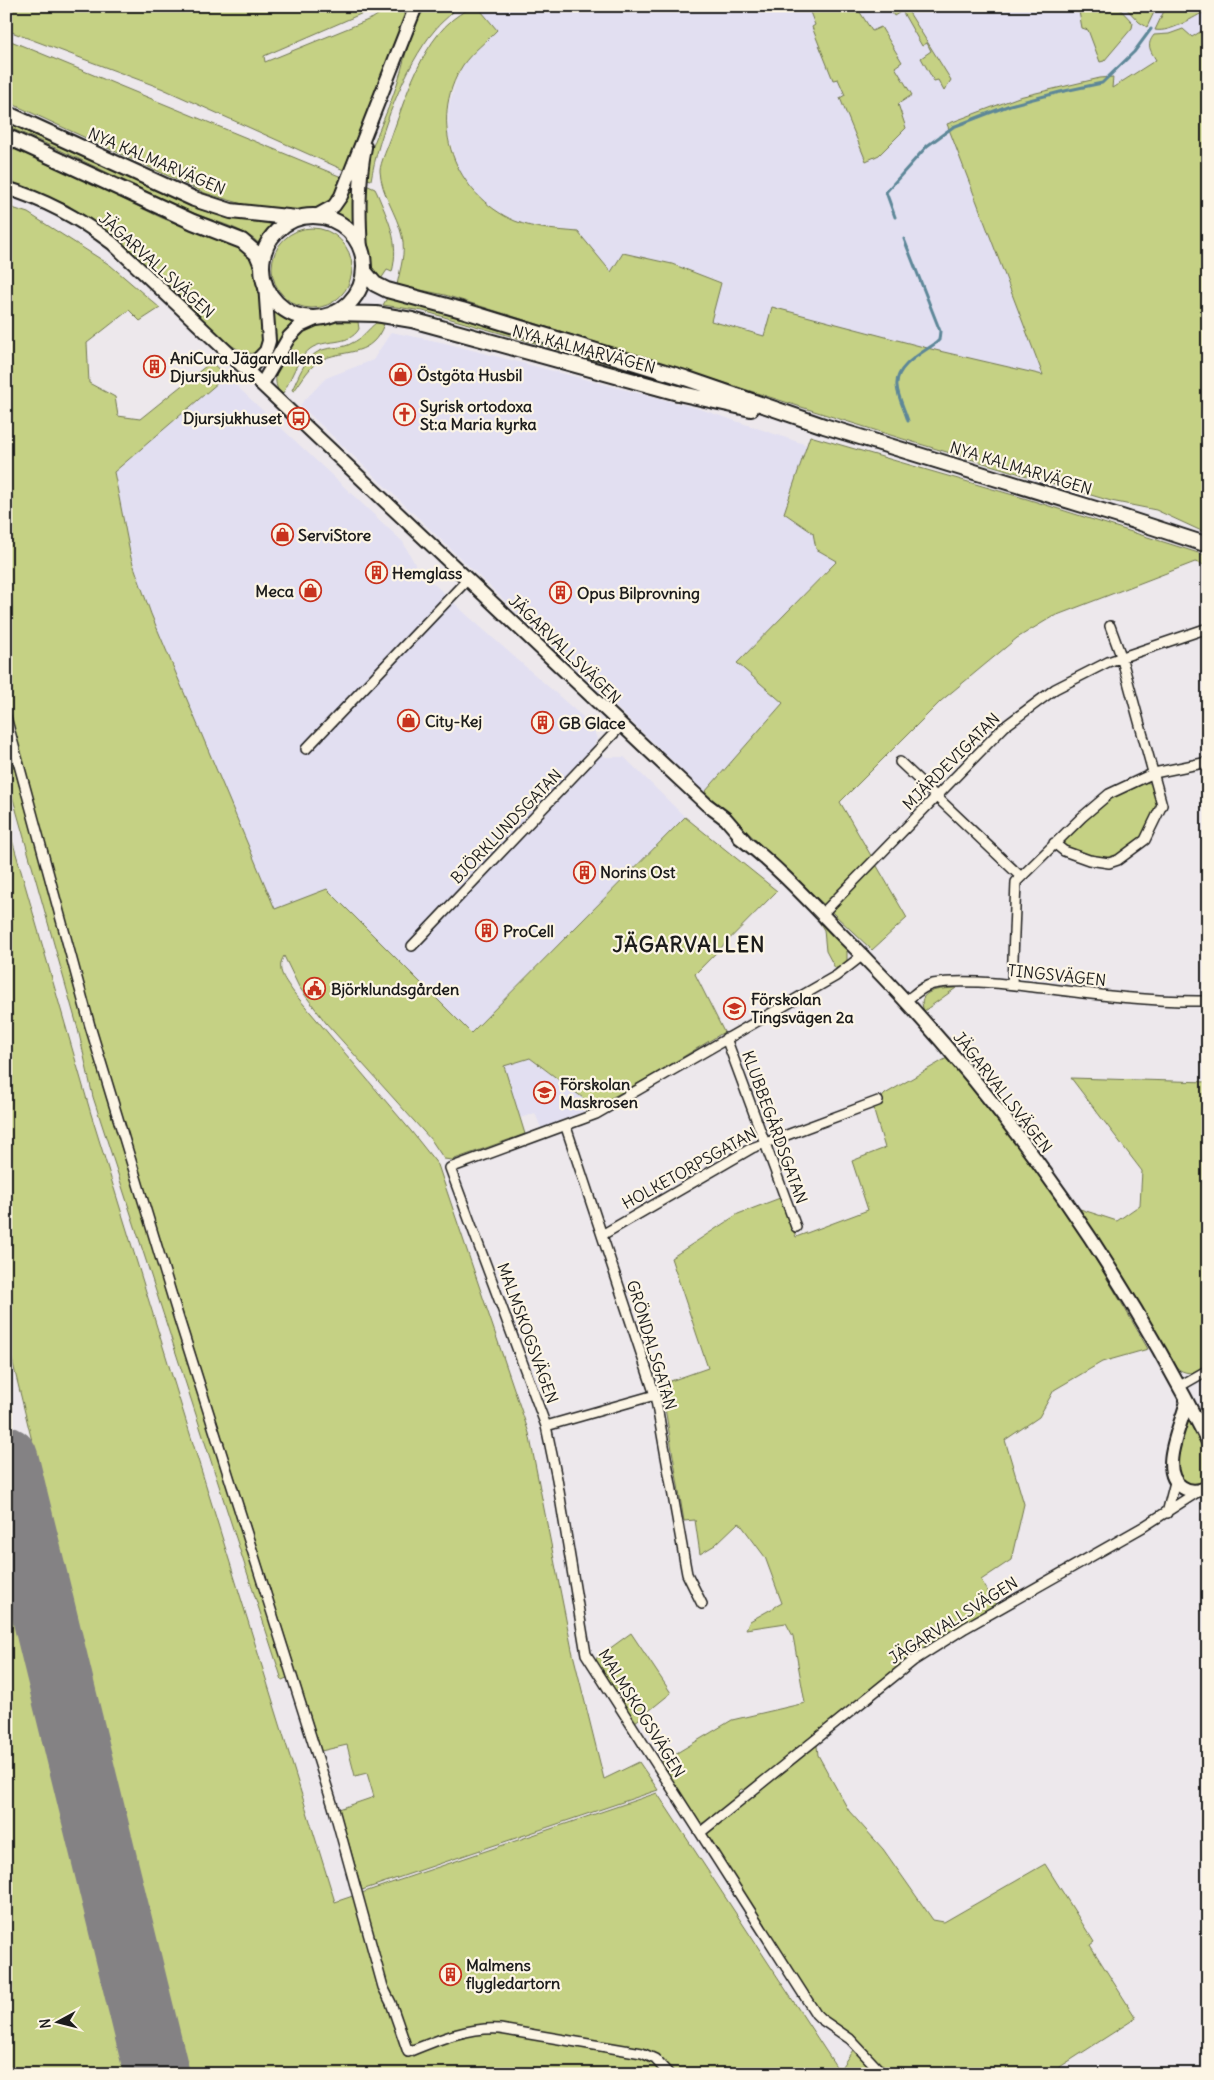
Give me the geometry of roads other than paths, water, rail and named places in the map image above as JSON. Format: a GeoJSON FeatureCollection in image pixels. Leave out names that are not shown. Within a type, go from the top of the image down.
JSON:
{"type":"FeatureCollection","features":[{"type":"Feature","properties":{"kind":"main road","name":"NYA KALMARVÄGEN"},"geometry":{"type":"LineString","coordinates":[[6,113],[194,199],[230,210],[300,218]]}},
{"type":"Feature","properties":{"kind":"main road"},"geometry":{"type":"LineString","coordinates":[[6,136],[106,180],[193,222],[242,241],[257,254],[265,284],[274,300],[281,307],[298,316],[318,318],[334,314],[351,301],[357,292],[364,271],[361,251],[356,240],[339,224],[316,216],[300,218],[285,224],[273,236],[265,250],[262,267]]}},
{"type":"Feature","properties":{"kind":"main road","name":"NYA KALMARVÄGEN"},"geometry":{"type":"LineString","coordinates":[[364,271],[375,284],[387,290],[676,376],[824,426],[1208,545]]}},
{"type":"Feature","properties":{"kind":"main road","name":"NYA KALMARVÄGEN"},"geometry":{"type":"LineString","coordinates":[[334,314],[376,314],[412,320],[678,393],[824,426]]}},
{"type":"Feature","properties":{"kind":"street"},"geometry":{"type":"LineString","coordinates":[[316,216],[329,210],[338,202],[416,6]]}},
{"type":"Feature","properties":{"kind":"street"},"geometry":{"type":"LineString","coordinates":[[407,31],[422,6]]}},
{"type":"Feature","properties":{"kind":"street"},"geometry":{"type":"LineString","coordinates":[[361,251],[358,209],[360,179],[369,128]]}},
{"type":"Feature","properties":{"kind":"street","name":"JÄGARVALLSVÄGEN"},"geometry":{"type":"LineString","coordinates":[[6,188],[62,210],[92,228],[112,243],[706,804],[721,823],[744,841],[822,914],[907,1000],[974,1077],[1044,1170],[1110,1266],[1180,1386],[1208,1442]]}},
{"type":"Feature","properties":{"kind":"street"},"geometry":{"type":"LineString","coordinates":[[248,370],[266,351],[269,341],[265,284]]}},
{"type":"Feature","properties":{"kind":"street"},"geometry":{"type":"LineString","coordinates":[[262,384],[289,337],[300,326],[318,318]]}},
{"type":"Feature","properties":{"kind":"street"},"geometry":{"type":"LineString","coordinates":[[306,749],[468,579]]}},
{"type":"Feature","properties":{"kind":"street"},"geometry":{"type":"LineString","coordinates":[[1054,844],[1064,851],[1102,862],[1118,860],[1145,840],[1162,805],[1121,656],[1110,626]]}},
{"type":"Feature","properties":{"kind":"street","name":"MJÄRDEVIGATAN"},"geometry":{"type":"LineString","coordinates":[[822,914],[1004,727],[1055,689],[1121,656],[1208,628]]}},
{"type":"Feature","properties":{"kind":"street"},"geometry":{"type":"LineString","coordinates":[[6,717],[90,1026],[176,1310],[330,1796],[383,1987],[391,2003],[408,2052],[469,2030],[500,2028],[642,2053],[655,2059],[669,2074]]}},
{"type":"Feature","properties":{"kind":"street","name":"BJÖRKLUNDSGATAN"},"geometry":{"type":"LineString","coordinates":[[412,946],[622,725]]}},
{"type":"Feature","properties":{"kind":"street"},"geometry":{"type":"LineString","coordinates":[[900,762],[1020,877]]}},
{"type":"Feature","properties":{"kind":"street"},"geometry":{"type":"LineString","coordinates":[[1012,984],[1016,882],[1020,877],[1109,794],[1154,773],[1208,762]]}},
{"type":"Feature","properties":{"kind":"street"},"geometry":{"type":"LineString","coordinates":[[566,1127],[608,1108],[836,976],[863,955]]}},
{"type":"Feature","properties":{"kind":"street","name":"TINGSVÄGEN"},"geometry":{"type":"LineString","coordinates":[[907,1000],[925,987],[941,983],[1012,984],[1145,1000],[1208,1001]]}},
{"type":"Feature","properties":{"kind":"street","name":"KLUBBEGÅRDSGATAN"},"geometry":{"type":"LineString","coordinates":[[726,1038],[796,1227]]}},
{"type":"Feature","properties":{"kind":"street","name":"HOLKETORPSGATAN"},"geometry":{"type":"LineString","coordinates":[[602,1235],[765,1142],[878,1101]]}},
{"type":"Feature","properties":{"kind":"street","name":"MALMSKOGSVÄGEN"},"geometry":{"type":"LineString","coordinates":[[566,1127],[450,1168],[546,1426],[557,1479],[586,1654],[816,2014],[820,2019],[854,2043],[883,2074]]}},
{"type":"Feature","properties":{"kind":"street","name":"GRÖNDALSGATAN"},"geometry":{"type":"LineString","coordinates":[[566,1127],[655,1395],[687,1574],[702,1604]]}},
{"type":"Feature","properties":{"kind":"street"},"geometry":{"type":"LineString","coordinates":[[1180,1386],[1208,1370]]}},
{"type":"Feature","properties":{"kind":"street"},"geometry":{"type":"LineString","coordinates":[[546,1426],[655,1395]]}},
{"type":"Feature","properties":{"kind":"street"},"geometry":{"type":"LineString","coordinates":[[1166,1513],[1175,1482],[1170,1470],[1171,1459],[1187,1401]]}},
{"type":"Feature","properties":{"kind":"street","name":"JÄGARVALLSVÄGEN"},"geometry":{"type":"LineString","coordinates":[[1175,1482],[1186,1489],[1204,1489]]}},
{"type":"Feature","properties":{"kind":"street","name":"JÄGARVALLSVÄGEN"},"geometry":{"type":"LineString","coordinates":[[701,1832],[913,1661],[965,1628],[1166,1513],[1204,1489]]}},
{"type":"Feature","properties":{"kind":"waterway"},"geometry":{"type":"LineString","coordinates":[[895,217],[886,192],[927,146],[953,127],[1010,105],[1102,83],[1134,52],[1151,29]]}},
{"type":"Feature","properties":{"kind":"waterway"},"geometry":{"type":"LineString","coordinates":[[904,239],[940,331],[939,340],[917,356],[900,372],[897,386],[908,421]]}},
{"type":"Feature","properties":{"kind":"place","name":"AniCura Jägarvallens Djursjukhus"},"geometry":{"type":"Point","coordinates":[154,367]}},
{"type":"Feature","properties":{"kind":"place","name":"Östgöta Husbil"},"geometry":{"type":"Point","coordinates":[401,375]}},
{"type":"Feature","properties":{"kind":"place","name":"Syrisk ortodoxa St:a Maria kyrka"},"geometry":{"type":"Point","coordinates":[404,415]}},
{"type":"Feature","properties":{"kind":"place","name":"Djursjukhuset"},"geometry":{"type":"Point","coordinates":[298,418]}},
{"type":"Feature","properties":{"kind":"place","name":"ServiStore"},"geometry":{"type":"Point","coordinates":[282,535]}},
{"type":"Feature","properties":{"kind":"place","name":"Hemglass"},"geometry":{"type":"Point","coordinates":[376,573]}},
{"type":"Feature","properties":{"kind":"place","name":"Meca"},"geometry":{"type":"Point","coordinates":[310,591]}},
{"type":"Feature","properties":{"kind":"place","name":"Opus Bilprovning"},"geometry":{"type":"Point","coordinates":[561,593]}},
{"type":"Feature","properties":{"kind":"place","name":"City-Kej"},"geometry":{"type":"Point","coordinates":[409,721]}},
{"type":"Feature","properties":{"kind":"place","name":"GB Glace"},"geometry":{"type":"Point","coordinates":[543,723]}},
{"type":"Feature","properties":{"kind":"place","name":"Norins Ost"},"geometry":{"type":"Point","coordinates":[584,872]}},
{"type":"Feature","properties":{"kind":"place","name":"ProCell"},"geometry":{"type":"Point","coordinates":[487,931]}},
{"type":"Feature","properties":{"kind":"place","name":"Björklundsgården"},"geometry":{"type":"Point","coordinates":[315,989]}},
{"type":"Feature","properties":{"kind":"place","name":"Förskolan Tingsvägen 2a"},"geometry":{"type":"Point","coordinates":[735,1008]}},
{"type":"Feature","properties":{"kind":"place","name":"Förskolan Maskrosen"},"geometry":{"type":"Point","coordinates":[544,1093]}},
{"type":"Feature","properties":{"kind":"place","name":"Malmens flygledartorn"},"geometry":{"type":"Point","coordinates":[450,1974]}},
{"type":"Feature","properties":{"kind":"district","name":"JÄGARVALLEN"},"geometry":{"type":"Point","coordinates":[689,945]}}]}
